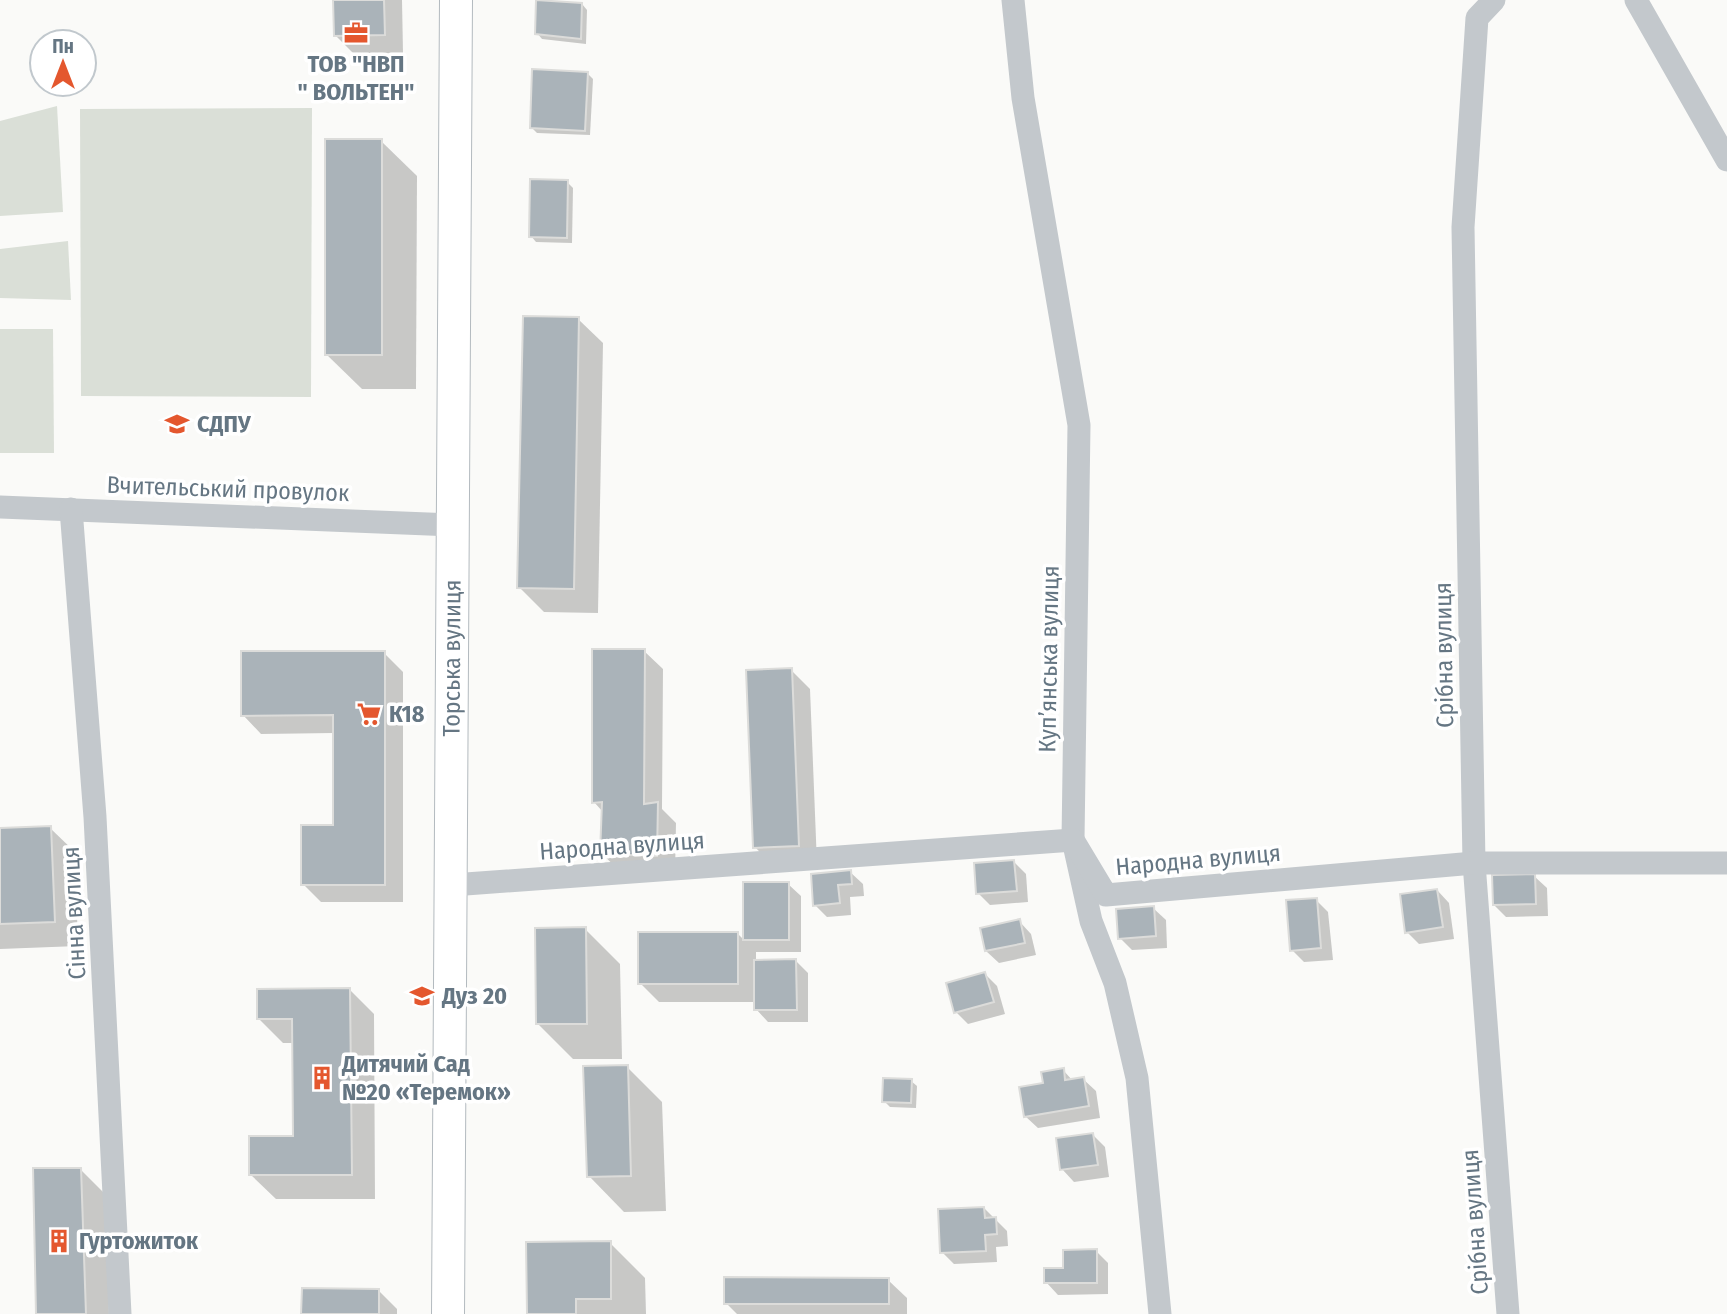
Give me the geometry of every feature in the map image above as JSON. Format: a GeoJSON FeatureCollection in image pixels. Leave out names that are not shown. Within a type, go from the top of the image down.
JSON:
{"type":"FeatureCollection","features":[{"type":"Feature","properties":{"kind":"main road","name":"Торська вулиця"},"geometry":{"type":"LineString","coordinates":[[449,1314],[456,0]]}},
{"type":"Feature","properties":{"kind":"street","name":"Куп’янська вулиця"},"geometry":{"type":"LineString","coordinates":[[1013,0],[1023,98],[1079,425],[1073,840],[1091,921],[1115,983],[1137,1078],[1160,1314]]}},
{"type":"Feature","properties":{"kind":"street","name":"Срібна вулиця"},"geometry":{"type":"LineString","coordinates":[[1494,0],[1477,18],[1464,227],[1474,863],[1508,1314]]}},
{"type":"Feature","properties":{"kind":"street"},"geometry":{"type":"LineString","coordinates":[[1636,0],[1727,160]]}},
{"type":"Feature","properties":{"kind":"street","name":"Вчительський провулок"},"geometry":{"type":"LineString","coordinates":[[0,507],[453,525]]}},
{"type":"Feature","properties":{"kind":"street","name":"Сінна вулиця"},"geometry":{"type":"LineString","coordinates":[[71,509],[95,817],[120,1314]]}},
{"type":"Feature","properties":{"kind":"street","name":"Народна вулиця"},"geometry":{"type":"LineString","coordinates":[[452,885],[1073,840],[1106,895],[1474,863],[1727,863]]}},
{"type":"Feature","properties":{"kind":"shaded area"},"geometry":{"type":"Polygon","coordinates":[[[57,106],[63,212],[0,216],[0,121],[57,106]]]}},
{"type":"Feature","properties":{"kind":"shaded area"},"geometry":{"type":"Polygon","coordinates":[[[312,108],[311,397],[81,396],[80,109],[312,108]]]}},
{"type":"Feature","properties":{"kind":"shaded area"},"geometry":{"type":"Polygon","coordinates":[[[68,241],[71,300],[0,298],[0,249],[68,241]]]}},
{"type":"Feature","properties":{"kind":"shaded area"},"geometry":{"type":"Polygon","coordinates":[[[0,329],[53,329],[54,453],[0,453],[0,329]]]}},
{"type":"Feature","properties":{"kind":"building"},"geometry":{"type":"Polygon","coordinates":[[[333,0],[384,0],[385,35],[334,36],[333,0]]]}},
{"type":"Feature","properties":{"kind":"building"},"geometry":{"type":"Polygon","coordinates":[[[536,0],[582,3],[581,39],[535,34],[536,0]]]}},
{"type":"Feature","properties":{"kind":"building"},"geometry":{"type":"Polygon","coordinates":[[[532,69],[588,72],[585,131],[530,128],[532,69]]]}},
{"type":"Feature","properties":{"kind":"building"},"geometry":{"type":"Polygon","coordinates":[[[325,139],[382,139],[382,355],[325,355],[325,139]]]}},
{"type":"Feature","properties":{"kind":"building"},"geometry":{"type":"Polygon","coordinates":[[[530,179],[568,180],[567,238],[529,237],[530,179]]]}},
{"type":"Feature","properties":{"kind":"building"},"geometry":{"type":"Polygon","coordinates":[[[523,316],[579,317],[574,589],[517,588],[523,316]]]}},
{"type":"Feature","properties":{"kind":"building"},"geometry":{"type":"Polygon","coordinates":[[[592,649],[645,649],[644,804],[658,802],[657,856],[600,854],[602,802],[592,803],[592,649]]]}},
{"type":"Feature","properties":{"kind":"building"},"geometry":{"type":"Polygon","coordinates":[[[241,651],[385,651],[385,885],[301,885],[301,825],[333,825],[333,715],[241,716],[241,651]]]}},
{"type":"Feature","properties":{"kind":"building"},"geometry":{"type":"Polygon","coordinates":[[[792,668],[799,846],[753,848],[746,670],[792,668]]]}},
{"type":"Feature","properties":{"kind":"building"},"geometry":{"type":"Polygon","coordinates":[[[51,826],[55,922],[0,924],[0,828],[51,826]]]}},
{"type":"Feature","properties":{"kind":"building"},"geometry":{"type":"Polygon","coordinates":[[[1014,860],[1017,891],[976,894],[974,863],[1014,860]]]}},
{"type":"Feature","properties":{"kind":"building"},"geometry":{"type":"Polygon","coordinates":[[[851,870],[852,884],[838,885],[840,903],[813,906],[811,874],[851,870]]]}},
{"type":"Feature","properties":{"kind":"building"},"geometry":{"type":"Polygon","coordinates":[[[1535,874],[1536,904],[1493,905],[1492,875],[1535,874]]]}},
{"type":"Feature","properties":{"kind":"building"},"geometry":{"type":"Polygon","coordinates":[[[743,882],[789,882],[789,940],[743,940],[743,882]]]}},
{"type":"Feature","properties":{"kind":"building"},"geometry":{"type":"Polygon","coordinates":[[[1437,889],[1443,927],[1405,933],[1400,894],[1437,889]]]}},
{"type":"Feature","properties":{"kind":"building"},"geometry":{"type":"Polygon","coordinates":[[[1317,898],[1321,948],[1290,951],[1286,900],[1317,898]]]}},
{"type":"Feature","properties":{"kind":"building"},"geometry":{"type":"Polygon","coordinates":[[[1154,906],[1156,936],[1118,939],[1116,909],[1154,906]]]}},
{"type":"Feature","properties":{"kind":"building"},"geometry":{"type":"Polygon","coordinates":[[[1020,919],[1025,943],[985,951],[980,928],[1020,919]]]}},
{"type":"Feature","properties":{"kind":"building"},"geometry":{"type":"Polygon","coordinates":[[[586,927],[587,1024],[536,1024],[535,928],[586,927]]]}},
{"type":"Feature","properties":{"kind":"building"},"geometry":{"type":"Polygon","coordinates":[[[638,932],[738,932],[738,984],[638,984],[638,932]]]}},
{"type":"Feature","properties":{"kind":"building"},"geometry":{"type":"Polygon","coordinates":[[[796,959],[797,1010],[754,1010],[754,960],[796,959]]]}},
{"type":"Feature","properties":{"kind":"building"},"geometry":{"type":"Polygon","coordinates":[[[985,972],[994,1002],[954,1013],[946,983],[985,972]]]}},
{"type":"Feature","properties":{"kind":"building","name":"Дитячий Сад №20 «Теремок»"},"geometry":{"type":"Polygon","coordinates":[[[350,988],[352,1175],[249,1175],[249,1136],[293,1136],[292,1019],[257,1019],[257,989],[350,988]]]}},
{"type":"Feature","properties":{"kind":"building"},"geometry":{"type":"Polygon","coordinates":[[[628,1065],[631,1176],[587,1177],[583,1066],[628,1065]]]}},
{"type":"Feature","properties":{"kind":"building"},"geometry":{"type":"Polygon","coordinates":[[[1064,1068],[1065,1080],[1084,1077],[1089,1106],[1024,1117],[1019,1087],[1043,1083],[1041,1072],[1064,1068]]]}},
{"type":"Feature","properties":{"kind":"building"},"geometry":{"type":"Polygon","coordinates":[[[883,1078],[912,1079],[911,1103],[882,1102],[883,1078]]]}},
{"type":"Feature","properties":{"kind":"building"},"geometry":{"type":"Polygon","coordinates":[[[1093,1133],[1098,1165],[1060,1170],[1056,1138],[1093,1133]]]}},
{"type":"Feature","properties":{"kind":"building","name":"Гуртожиток"},"geometry":{"type":"Polygon","coordinates":[[[33,1168],[81,1168],[86,1314],[36,1314],[33,1168]]]}},
{"type":"Feature","properties":{"kind":"building"},"geometry":{"type":"Polygon","coordinates":[[[984,1207],[985,1218],[996,1217],[997,1234],[985,1235],[986,1251],[940,1253],[938,1209],[984,1207]]]}},
{"type":"Feature","properties":{"kind":"building"},"geometry":{"type":"Polygon","coordinates":[[[611,1241],[611,1299],[576,1299],[576,1314],[527,1314],[526,1242],[611,1241]]]}},
{"type":"Feature","properties":{"kind":"building"},"geometry":{"type":"Polygon","coordinates":[[[1097,1249],[1097,1283],[1044,1283],[1044,1268],[1063,1268],[1063,1250],[1097,1249]]]}},
{"type":"Feature","properties":{"kind":"building"},"geometry":{"type":"Polygon","coordinates":[[[724,1277],[889,1278],[889,1304],[724,1304],[724,1277]]]}},
{"type":"Feature","properties":{"kind":"building"},"geometry":{"type":"Polygon","coordinates":[[[302,1288],[379,1289],[379,1314],[301,1314],[302,1288]]]}},
{"type":"Feature","properties":{"kind":"place","name":"ТОВ \"НВП \" ВОЛЬТЕН\""},"geometry":{"type":"Point","coordinates":[356,33]}},
{"type":"Feature","properties":{"kind":"place","name":"СДПУ"},"geometry":{"type":"Point","coordinates":[177,424]}},
{"type":"Feature","properties":{"kind":"place","name":"К18"},"geometry":{"type":"Point","coordinates":[369,714]}},
{"type":"Feature","properties":{"kind":"place","name":"Дуз 20"},"geometry":{"type":"Point","coordinates":[422,996]}},
{"type":"Feature","properties":{"kind":"place","name":"Дитячий Сад №20 «Теремок»"},"geometry":{"type":"Point","coordinates":[322,1078]}},
{"type":"Feature","properties":{"kind":"place","name":"Гуртожиток"},"geometry":{"type":"Point","coordinates":[59,1241]}}]}
